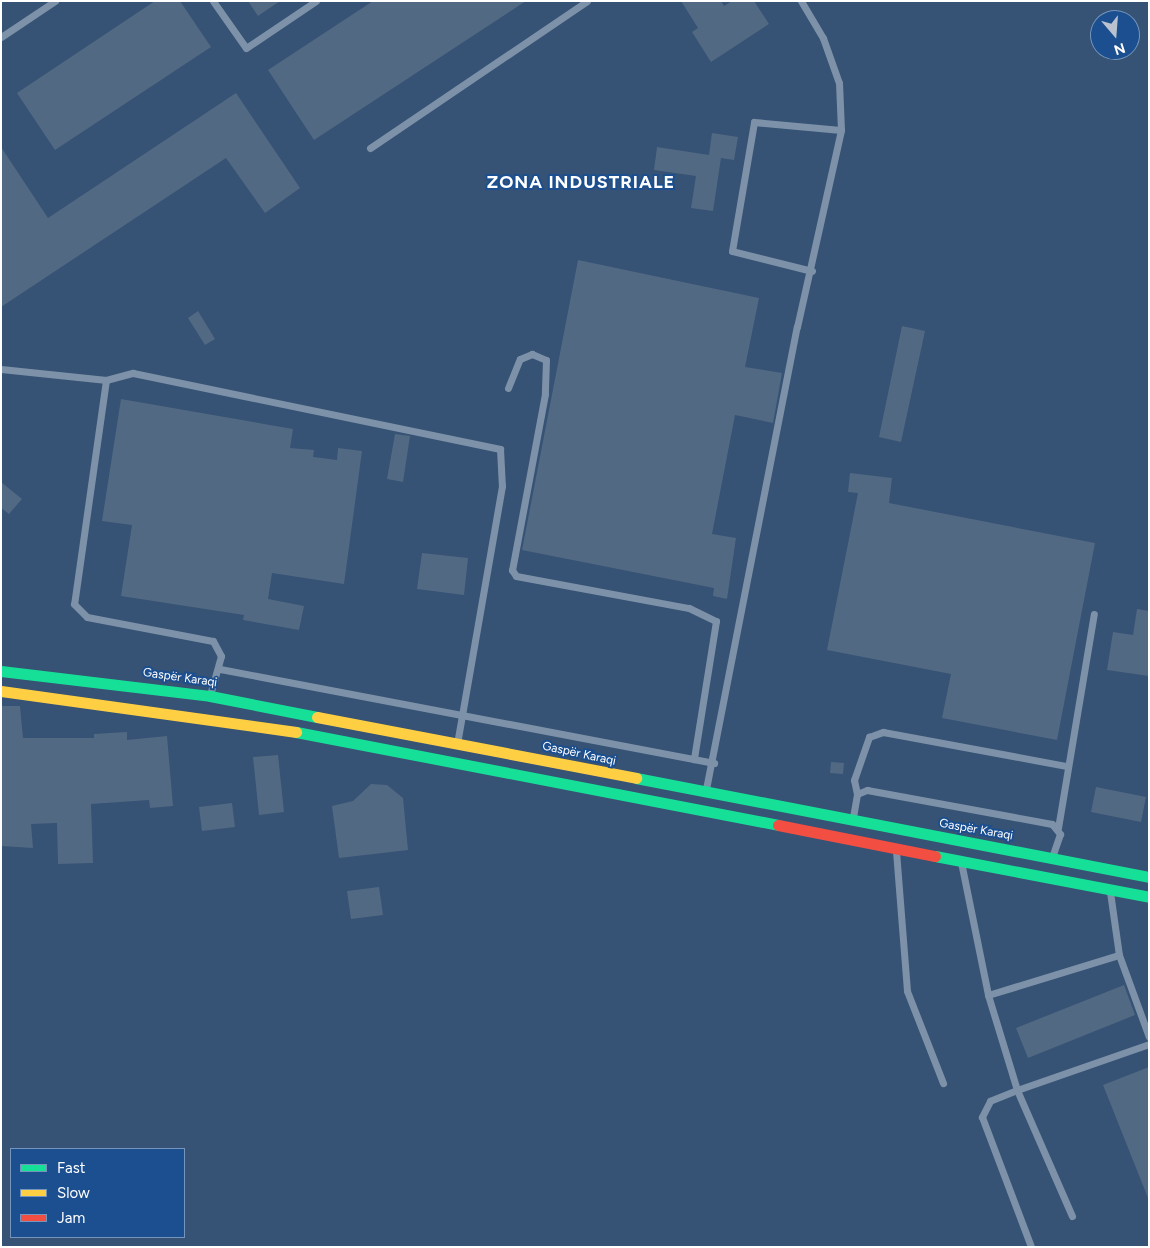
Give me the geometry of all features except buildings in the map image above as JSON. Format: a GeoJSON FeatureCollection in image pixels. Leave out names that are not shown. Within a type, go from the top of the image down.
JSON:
{"type":"FeatureCollection","features":[{"type":"Feature","properties":{"kind":"main road","name":"Gaspër Karaqi"},"geometry":{"type":"LineString","coordinates":[[1,671],[210,696],[457,743],[704,794],[1149,877]]}},
{"type":"Feature","properties":{"kind":"main road"},"geometry":{"type":"LineString","coordinates":[[1,691],[231,720],[960,859],[1149,897]]}},
{"type":"Feature","properties":{"kind":"lane"},"geometry":{"type":"LineString","coordinates":[[1,37],[55,1]]}},
{"type":"Feature","properties":{"kind":"lane"},"geometry":{"type":"LineString","coordinates":[[213,1],[246,48],[316,1]]}},
{"type":"Feature","properties":{"kind":"lane"},"geometry":{"type":"LineString","coordinates":[[370,148],[586,1]]}},
{"type":"Feature","properties":{"kind":"lane"},"geometry":{"type":"LineString","coordinates":[[704,794],[714,763],[797,327],[812,271],[841,130],[839,83],[823,38],[801,1]]}},
{"type":"Feature","properties":{"kind":"lane"},"geometry":{"type":"LineString","coordinates":[[812,271],[732,252],[754,122],[841,130]]}},
{"type":"Feature","properties":{"kind":"lane"},"geometry":{"type":"LineString","coordinates":[[508,388],[520,359],[532,354],[546,360],[544,394],[512,570],[516,576],[689,608],[716,621],[694,759]]}},
{"type":"Feature","properties":{"kind":"lane"},"geometry":{"type":"LineString","coordinates":[[1,369],[106,380],[133,373],[500,449],[502,486],[457,743]]}},
{"type":"Feature","properties":{"kind":"lane"},"geometry":{"type":"LineString","coordinates":[[106,380],[74,604],[87,617],[212,641],[220,650],[220,669],[210,696]]}},
{"type":"Feature","properties":{"kind":"lane"},"geometry":{"type":"LineString","coordinates":[[1052,858],[1094,614]]}},
{"type":"Feature","properties":{"kind":"lane"},"geometry":{"type":"LineString","coordinates":[[220,669],[714,763]]}},
{"type":"Feature","properties":{"kind":"lane"},"geometry":{"type":"LineString","coordinates":[[852,821],[857,794],[854,780],[869,737],[883,732],[1067,766]]}},
{"type":"Feature","properties":{"kind":"lane"},"geometry":{"type":"LineString","coordinates":[[857,794],[867,790],[1058,828]]}},
{"type":"Feature","properties":{"kind":"lane"},"geometry":{"type":"LineString","coordinates":[[896,848],[907,991],[942,1083]]}},
{"type":"Feature","properties":{"kind":"lane"},"geometry":{"type":"LineString","coordinates":[[960,859],[988,995],[1017,1090],[1072,1216]]}},
{"type":"Feature","properties":{"kind":"lane"},"geometry":{"type":"LineString","coordinates":[[1110,890],[1119,955],[1149,1037]]}},
{"type":"Feature","properties":{"kind":"lane"},"geometry":{"type":"LineString","coordinates":[[988,995],[1119,955]]}},
{"type":"Feature","properties":{"kind":"lane"},"geometry":{"type":"LineString","coordinates":[[1031,1247],[982,1116],[990,1101],[1149,1044]]}},
{"type":"Feature","properties":{"kind":"traffic: fast"},"geometry":{"type":"LineString","coordinates":[[1,671],[210,696],[317,717]]}},
{"type":"Feature","properties":{"kind":"traffic: fast"},"geometry":{"type":"LineString","coordinates":[[296,732],[778,825]]}},
{"type":"Feature","properties":{"kind":"traffic: fast"},"geometry":{"type":"LineString","coordinates":[[636,778],[1149,877]]}},
{"type":"Feature","properties":{"kind":"traffic: fast"},"geometry":{"type":"LineString","coordinates":[[935,856],[1149,897]]}},
{"type":"Feature","properties":{"kind":"traffic: slow"},"geometry":{"type":"LineString","coordinates":[[1,691],[296,732]]}},
{"type":"Feature","properties":{"kind":"traffic: slow"},"geometry":{"type":"LineString","coordinates":[[317,717],[636,778]]}},
{"type":"Feature","properties":{"kind":"traffic: jam"},"geometry":{"type":"LineString","coordinates":[[778,825],[935,856]]}},
{"type":"Feature","properties":{"kind":"district","name":"ZONA INDUSTRIALE"},"geometry":{"type":"Point","coordinates":[581,182]}}]}
